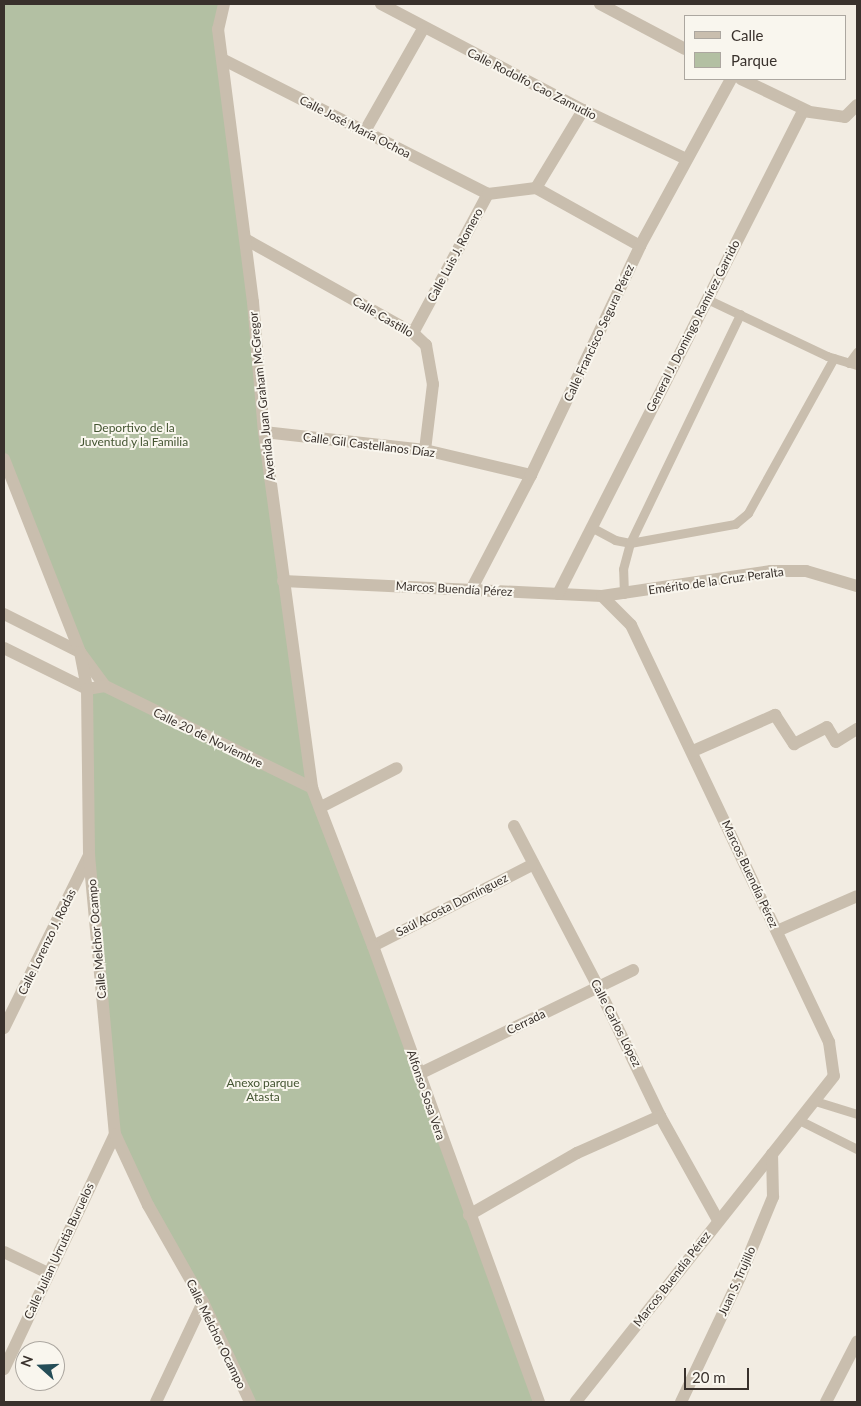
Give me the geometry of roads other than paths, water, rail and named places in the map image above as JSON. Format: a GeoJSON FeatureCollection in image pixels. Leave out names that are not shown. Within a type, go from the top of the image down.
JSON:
{"type":"FeatureCollection","features":[{"type":"Feature","properties":{"kind":"street","name":"Avenida Juan Graham McGregor"},"geometry":{"type":"LineString","coordinates":[[224,4],[218,29],[245,239],[264,432],[312,788]]}},
{"type":"Feature","properties":{"kind":"street","name":"Calle Rodolfo Cao Zamudio"},"geometry":{"type":"LineString","coordinates":[[380,4],[424,29],[583,110],[686,159]]}},
{"type":"Feature","properties":{"kind":"street"},"geometry":{"type":"LineString","coordinates":[[600,4],[684,48]]}},
{"type":"Feature","properties":{"kind":"street"},"geometry":{"type":"LineString","coordinates":[[365,131],[424,29]]}},
{"type":"Feature","properties":{"kind":"street","name":"Calle José María Ochoa"},"geometry":{"type":"LineString","coordinates":[[222,59],[488,194]]}},
{"type":"Feature","properties":{"kind":"street","name":"Calle Francisco Segura Pérez"},"geometry":{"type":"LineString","coordinates":[[471,590],[532,475],[640,246],[730,80]]}},
{"type":"Feature","properties":{"kind":"street"},"geometry":{"type":"LineString","coordinates":[[743,80],[808,111],[845,117],[857,106]]}},
{"type":"Feature","properties":{"kind":"street"},"geometry":{"type":"LineString","coordinates":[[583,110],[536,188],[640,246]]}},
{"type":"Feature","properties":{"kind":"street","name":"General J. Domingo Ramírez Garrido"},"geometry":{"type":"LineString","coordinates":[[558,594],[803,111],[808,111]]}},
{"type":"Feature","properties":{"kind":"street","name":"Calle Luis J. Romero"},"geometry":{"type":"LineString","coordinates":[[413,333],[488,194],[536,188]]}},
{"type":"Feature","properties":{"kind":"street","name":"Calle Castillo"},"geometry":{"type":"LineString","coordinates":[[245,239],[413,333],[426,345],[433,384],[425,450]]}},
{"type":"Feature","properties":{"kind":"street","name":"Calle Gil Castellanos Díaz"},"geometry":{"type":"LineString","coordinates":[[264,432],[425,450],[532,475]]}},
{"type":"Feature","properties":{"kind":"street","name":"Calle Melchor Ocampo"},"geometry":{"type":"LineString","coordinates":[[4,458],[80,652],[87,689],[90,856],[116,1134],[148,1205],[203,1302],[250,1402]]}},
{"type":"Feature","properties":{"kind":"street","name":"Emérito de la Cruz Peralta"},"geometry":{"type":"LineString","coordinates":[[602,596],[770,571],[806,571],[857,586]]}},
{"type":"Feature","properties":{"kind":"street","name":"Marcos Buendía Pérez"},"geometry":{"type":"LineString","coordinates":[[283,581],[602,596],[632,625],[829,1042],[834,1076],[718,1220],[576,1402]]}},
{"type":"Feature","properties":{"kind":"street"},"geometry":{"type":"LineString","coordinates":[[4,614],[80,652]]}},
{"type":"Feature","properties":{"kind":"street"},"geometry":{"type":"LineString","coordinates":[[5,651],[87,689],[105,686]]}},
{"type":"Feature","properties":{"kind":"street","name":"Calle 20 de Noviembre"},"geometry":{"type":"LineString","coordinates":[[80,652],[105,686],[312,788]]}},
{"type":"Feature","properties":{"kind":"street"},"geometry":{"type":"LineString","coordinates":[[693,751],[775,715],[794,744],[827,727],[836,742],[857,729]]}},
{"type":"Feature","properties":{"kind":"street"},"geometry":{"type":"LineString","coordinates":[[321,807],[397,768]]}},
{"type":"Feature","properties":{"kind":"street","name":"Alfonso Sosa Vera"},"geometry":{"type":"LineString","coordinates":[[312,788],[321,807],[373,946],[469,1216],[539,1402]]}},
{"type":"Feature","properties":{"kind":"street","name":"Calle Carlos López"},"geometry":{"type":"LineString","coordinates":[[514,826],[532,865],[598,987],[660,1116],[718,1220]]}},
{"type":"Feature","properties":{"kind":"street","name":"Calle Lorenzo J. Rodas"},"geometry":{"type":"LineString","coordinates":[[4,1028],[90,856]]}},
{"type":"Feature","properties":{"kind":"street","name":"Saúl Acosta Domínguez"},"geometry":{"type":"LineString","coordinates":[[373,946],[532,865]]}},
{"type":"Feature","properties":{"kind":"street"},"geometry":{"type":"LineString","coordinates":[[777,931],[857,896]]}},
{"type":"Feature","properties":{"kind":"street","name":"Cerrada"},"geometry":{"type":"LineString","coordinates":[[419,1074],[633,970]]}},
{"type":"Feature","properties":{"kind":"street"},"geometry":{"type":"LineString","coordinates":[[469,1216],[577,1153],[660,1116]]}},
{"type":"Feature","properties":{"kind":"street","name":"Calle Julian Urrutia Buruelos"},"geometry":{"type":"LineString","coordinates":[[4,1369],[48,1273],[116,1134]]}},
{"type":"Feature","properties":{"kind":"street","name":"Juan S. Trujillo"},"geometry":{"type":"LineString","coordinates":[[681,1402],[740,1277],[773,1197],[772,1154]]}},
{"type":"Feature","properties":{"kind":"street"},"geometry":{"type":"LineString","coordinates":[[4,1252],[48,1273]]}},
{"type":"Feature","properties":{"kind":"street"},"geometry":{"type":"LineString","coordinates":[[156,1402],[203,1302]]}},
{"type":"Feature","properties":{"kind":"street"},"geometry":{"type":"LineString","coordinates":[[826,1402],[857,1342]]}},
{"type":"Feature","properties":{"kind":"lane"},"geometry":{"type":"LineString","coordinates":[[707,299],[834,358],[853,364],[857,352]]}},
{"type":"Feature","properties":{"kind":"lane"},"geometry":{"type":"LineString","coordinates":[[624,594],[623,568],[630,543],[740,314]]}},
{"type":"Feature","properties":{"kind":"lane"},"geometry":{"type":"LineString","coordinates":[[591,527],[615,540],[630,543],[735,524],[748,513],[834,358]]}},
{"type":"Feature","properties":{"kind":"lane"},"geometry":{"type":"LineString","coordinates":[[815,1101],[857,1114]]}},
{"type":"Feature","properties":{"kind":"lane"},"geometry":{"type":"LineString","coordinates":[[800,1120],[857,1148]]}},
{"type":"Feature","properties":{"kind":"park label","name":"Deportivo de la Juventud y la Familia"},"geometry":{"type":"Point","coordinates":[134,435]}},
{"type":"Feature","properties":{"kind":"park label","name":"Anexo parque Atasta"},"geometry":{"type":"Point","coordinates":[263,1090]}}]}
